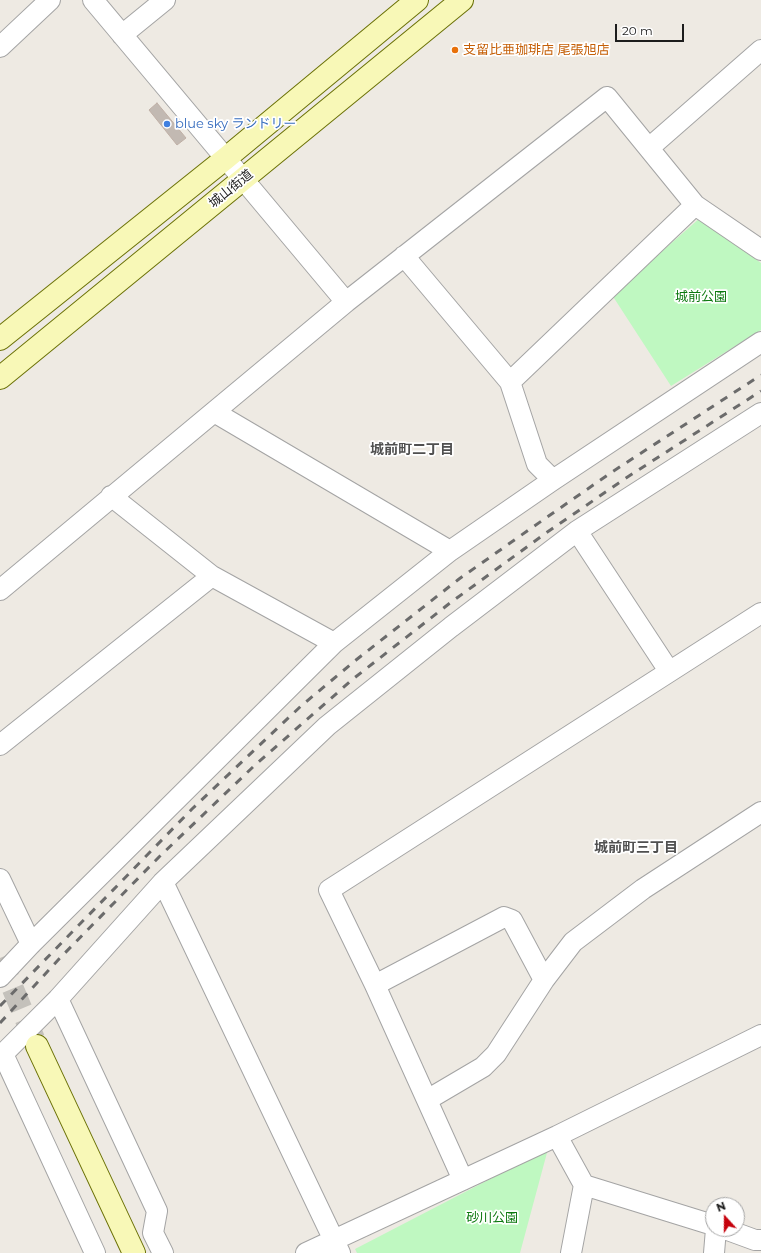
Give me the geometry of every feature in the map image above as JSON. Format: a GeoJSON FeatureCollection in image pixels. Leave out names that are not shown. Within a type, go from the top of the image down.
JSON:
{"type":"FeatureCollection","features":[{"type":"Feature","properties":{"kind":"street"},"geometry":{"type":"LineString","coordinates":[[0,47],[50,0]]}},
{"type":"Feature","properties":{"kind":"street"},"geometry":{"type":"LineString","coordinates":[[93,0],[242,180],[346,302]]}},
{"type":"Feature","properties":{"kind":"street"},"geometry":{"type":"LineString","coordinates":[[122,35],[165,0]]}},
{"type":"Feature","properties":{"kind":"street","name":"城山街道"},"geometry":{"type":"LineString","coordinates":[[0,339],[225,159],[417,0]]}},
{"type":"Feature","properties":{"kind":"street","name":"城山街道"},"geometry":{"type":"LineString","coordinates":[[0,378],[462,0]]}},
{"type":"Feature","properties":{"kind":"street"},"geometry":{"type":"LineString","coordinates":[[649,148],[761,50]]}},
{"type":"Feature","properties":{"kind":"street"},"geometry":{"type":"LineString","coordinates":[[0,590],[111,496],[346,302],[607,97],[695,205],[759,244]]}},
{"type":"Feature","properties":{"kind":"street"},"geometry":{"type":"LineString","coordinates":[[510,382],[695,205]]}},
{"type":"Feature","properties":{"kind":"street"},"geometry":{"type":"LineString","coordinates":[[404,256],[510,382],[537,464],[553,480]]}},
{"type":"Feature","properties":{"kind":"street"},"geometry":{"type":"LineString","coordinates":[[0,977],[31,944],[334,643],[450,551],[553,480],[761,342]]}},
{"type":"Feature","properties":{"kind":"street"},"geometry":{"type":"LineString","coordinates":[[214,412],[450,551]]}},
{"type":"Feature","properties":{"kind":"street"},"geometry":{"type":"LineString","coordinates":[[95,1253],[2,1055],[58,999],[163,882],[327,726],[451,627],[576,531],[761,413]]}},
{"type":"Feature","properties":{"kind":"street"},"geometry":{"type":"LineString","coordinates":[[111,496],[212,576],[334,643]]}},
{"type":"Feature","properties":{"kind":"street"},"geometry":{"type":"LineString","coordinates":[[576,531],[669,671]]}},
{"type":"Feature","properties":{"kind":"street"},"geometry":{"type":"LineString","coordinates":[[0,745],[212,576]]}},
{"type":"Feature","properties":{"kind":"street"},"geometry":{"type":"LineString","coordinates":[[463,1180],[375,985],[329,890],[761,613]]}},
{"type":"Feature","properties":{"kind":"street"},"geometry":{"type":"LineString","coordinates":[[427,1100],[483,1067],[496,1054],[544,980],[573,942],[643,889],[761,812]]}},
{"type":"Feature","properties":{"kind":"street"},"geometry":{"type":"LineString","coordinates":[[0,879],[31,944]]}},
{"type":"Feature","properties":{"kind":"street"},"geometry":{"type":"LineString","coordinates":[[163,882],[337,1246]]}},
{"type":"Feature","properties":{"kind":"street"},"geometry":{"type":"LineString","coordinates":[[375,985],[504,917],[512,920],[544,980]]}},
{"type":"Feature","properties":{"kind":"street"},"geometry":{"type":"LineString","coordinates":[[58,999],[157,1211],[153,1233],[163,1253]]}},
{"type":"Feature","properties":{"kind":"street"},"geometry":{"type":"LineString","coordinates":[[306,1253],[337,1246],[463,1180],[557,1136],[761,1035]]}},
{"type":"Feature","properties":{"kind":"street"},"geometry":{"type":"LineString","coordinates":[[37,1046],[134,1253]]}},
{"type":"Feature","properties":{"kind":"street"},"geometry":{"type":"LineString","coordinates":[[557,1136],[584,1185],[571,1253]]}},
{"type":"Feature","properties":{"kind":"street"},"geometry":{"type":"LineString","coordinates":[[584,1185],[705,1222]]}},
{"type":"Feature","properties":{"kind":"street"},"geometry":{"type":"LineString","coordinates":[[745,1236],[755,1240],[761,1240]]}},
{"type":"Feature","properties":{"kind":"street"},"geometry":{"type":"LineString","coordinates":[[714,1253],[715,1237]]}},
{"type":"Feature","properties":{"kind":"green space","name":"城前公園"},"geometry":{"type":"Polygon","coordinates":[[[700,218],[761,263],[761,330],[671,386],[612,295],[700,218]]]}},
{"type":"Feature","properties":{"kind":"green space","name":"砂川公園"},"geometry":{"type":"Polygon","coordinates":[[[548,1149],[520,1253],[357,1253],[355,1249],[548,1149]]]}},
{"type":"Feature","properties":{"kind":"building","name":"blue sky ランドリー"},"geometry":{"type":"Polygon","coordinates":[[[157,103],[186,138],[177,145],[149,110],[157,103]]]}},
{"type":"Feature","properties":{"kind":"tunnel"},"geometry":{"type":"LineString","coordinates":[[0,958],[37,1046]]}},
{"type":"Feature","properties":{"kind":"railway"},"geometry":{"type":"LineString","coordinates":[[0,1006],[192,809],[301,706],[356,660],[459,579],[530,529],[612,472],[761,375]]}},
{"type":"Feature","properties":{"kind":"railway"},"geometry":{"type":"LineString","coordinates":[[0,1023],[59,959],[159,857],[254,766],[353,679],[450,603],[546,533],[626,478],[761,391]]}},
{"type":"Feature","properties":{"kind":"place","name":"支留比亜珈琲店 尾張旭店"},"geometry":{"type":"Point","coordinates":[455,50]}},
{"type":"Feature","properties":{"kind":"place","name":"blue sky ランドリー"},"geometry":{"type":"Point","coordinates":[167,124]}},
{"type":"Feature","properties":{"kind":"district","name":"城前町二丁目"},"geometry":{"type":"Point","coordinates":[412,450]}},
{"type":"Feature","properties":{"kind":"district","name":"城前町三丁目"},"geometry":{"type":"Point","coordinates":[636,848]}}]}
